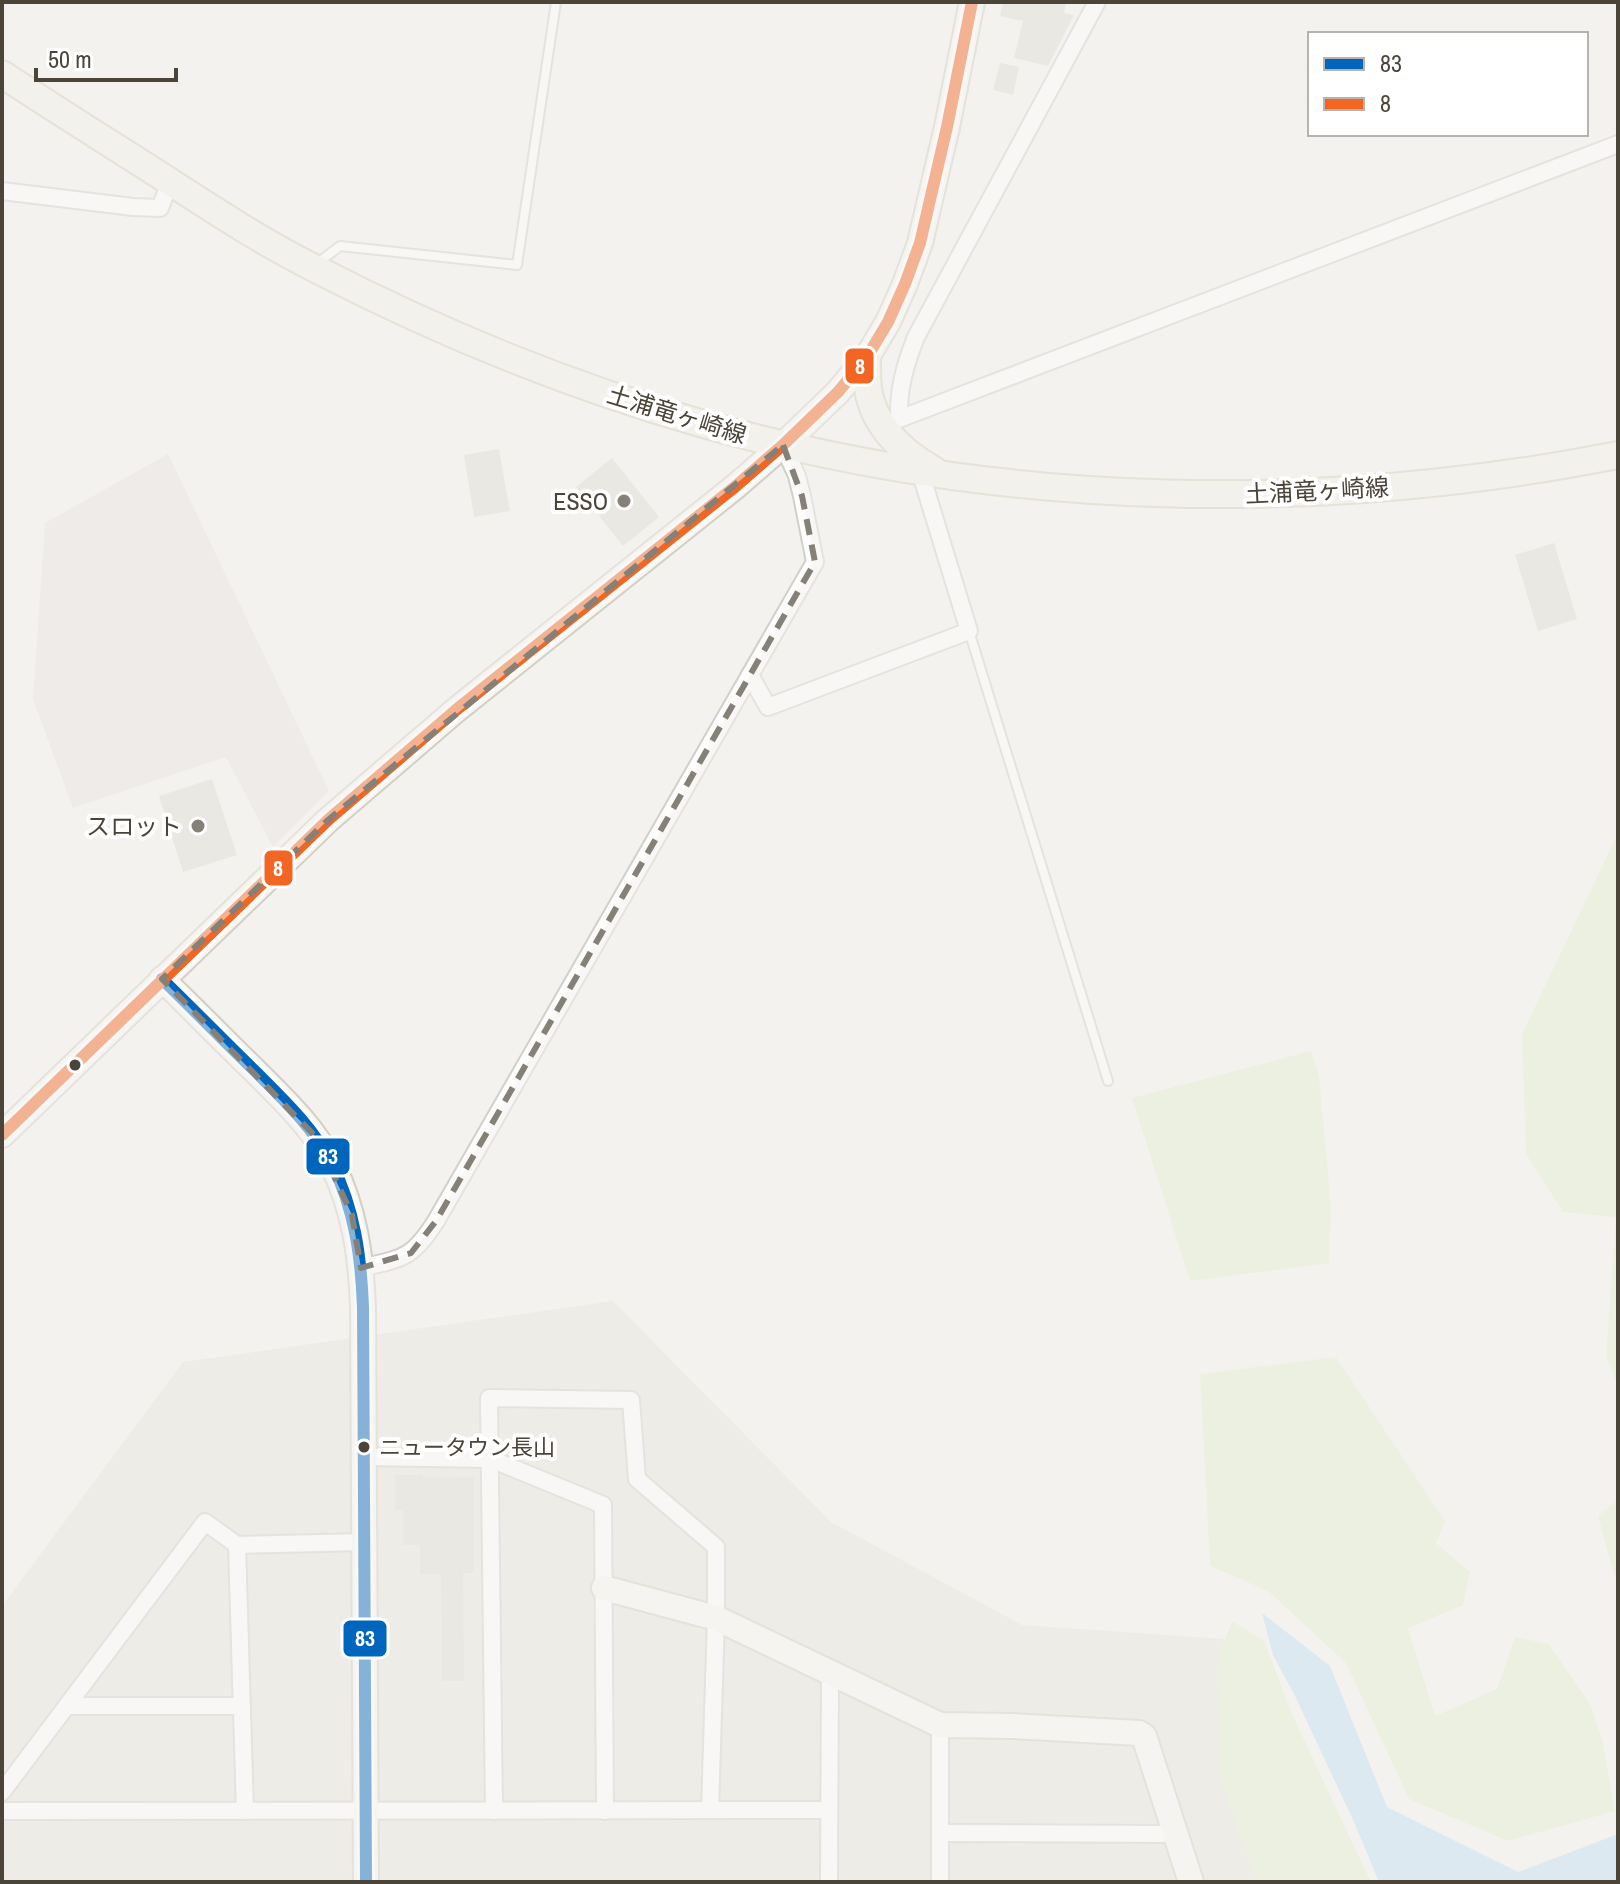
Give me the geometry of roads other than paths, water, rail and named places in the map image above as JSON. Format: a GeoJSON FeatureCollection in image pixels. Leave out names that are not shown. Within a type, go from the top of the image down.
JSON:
{"type":"FeatureCollection","features":[{"type":"Feature","properties":{"kind":"main road","name":"土浦竜ヶ崎線"},"geometry":{"type":"LineString","coordinates":[[2,74],[222,216],[313,268],[401,311],[502,354],[641,405],[783,445],[931,473],[1007,483],[1205,495],[1347,491],[1470,480],[1618,455]]}},
{"type":"Feature","properties":{"kind":"main road"},"geometry":{"type":"LineString","coordinates":[[867,357],[868,389],[883,429],[931,473]]}},
{"type":"Feature","properties":{"kind":"street"},"geometry":{"type":"LineString","coordinates":[[2,1135],[278,866],[363,790],[456,710],[701,514],[783,445],[838,392],[867,357],[888,322],[920,243],[972,2]]}},
{"type":"Feature","properties":{"kind":"street"},"geometry":{"type":"LineString","coordinates":[[1097,2],[916,337],[904,368],[898,399],[899,419],[1618,144]]}},
{"type":"Feature","properties":{"kind":"street"},"geometry":{"type":"LineString","coordinates":[[2,191],[160,208],[170,182]]}},
{"type":"Feature","properties":{"kind":"street"},"geometry":{"type":"LineString","coordinates":[[888,322],[916,337]]}},
{"type":"Feature","properties":{"kind":"street"},"geometry":{"type":"LineString","coordinates":[[361,1268],[398,1259],[411,1253],[425,1240],[815,562],[797,476],[783,445]]}},
{"type":"Feature","properties":{"kind":"street"},"geometry":{"type":"LineString","coordinates":[[750,675],[768,707],[969,631],[931,473]]}},
{"type":"Feature","properties":{"kind":"street"},"geometry":{"type":"LineString","coordinates":[[162,979],[295,1111],[316,1137],[332,1164],[352,1215],[361,1268],[366,1882]]}},
{"type":"Feature","properties":{"kind":"street"},"geometry":{"type":"LineString","coordinates":[[494,1811],[489,1398],[631,1400],[637,1479],[716,1547],[710,1810]]}},
{"type":"Feature","properties":{"kind":"street"},"geometry":{"type":"LineString","coordinates":[[364,1457],[491,1459],[603,1505],[605,1811]]}},
{"type":"Feature","properties":{"kind":"street"},"geometry":{"type":"LineString","coordinates":[[2,1792],[205,1522],[237,1545],[365,1542]]}},
{"type":"Feature","properties":{"kind":"street"},"geometry":{"type":"LineString","coordinates":[[237,1545],[245,1811]]}},
{"type":"Feature","properties":{"kind":"street"},"geometry":{"type":"LineString","coordinates":[[604,1588],[716,1618],[940,1725],[1139,1733],[1144,1736],[1191,1882]]}},
{"type":"Feature","properties":{"kind":"street"},"geometry":{"type":"LineString","coordinates":[[829,1882],[830,1672]]}},
{"type":"Feature","properties":{"kind":"street"},"geometry":{"type":"LineString","coordinates":[[67,1706],[242,1706]]}},
{"type":"Feature","properties":{"kind":"street"},"geometry":{"type":"LineString","coordinates":[[940,1725],[940,1882]]}},
{"type":"Feature","properties":{"kind":"street"},"geometry":{"type":"LineString","coordinates":[[2,1811],[829,1810]]}},
{"type":"Feature","properties":{"kind":"street"},"geometry":{"type":"LineString","coordinates":[[940,1833],[1176,1834]]}},
{"type":"Feature","properties":{"kind":"lane"},"geometry":{"type":"LineString","coordinates":[[313,268],[340,246],[517,265],[556,2]]}},
{"type":"Feature","properties":{"kind":"lane"},"geometry":{"type":"LineString","coordinates":[[969,631],[1108,1081]]}},
{"type":"Feature","properties":{"kind":"water"},"geometry":{"type":"Polygon","coordinates":[[[1262,1613],[1330,1666],[1387,1807],[1518,1872],[1618,1834],[1618,1882],[1379,1882],[1354,1822],[1273,1655],[1262,1613]]]}},
{"type":"Feature","properties":{"kind":"place","name":"ESSO"},"geometry":{"type":"Point","coordinates":[624,501]}},
{"type":"Feature","properties":{"kind":"place","name":"スロット"},"geometry":{"type":"Point","coordinates":[198,826]}},
{"type":"Feature","properties":{"kind":"place","name":"ニュータウン長山"},"geometry":{"type":"Point","coordinates":[364,1447]}}]}
